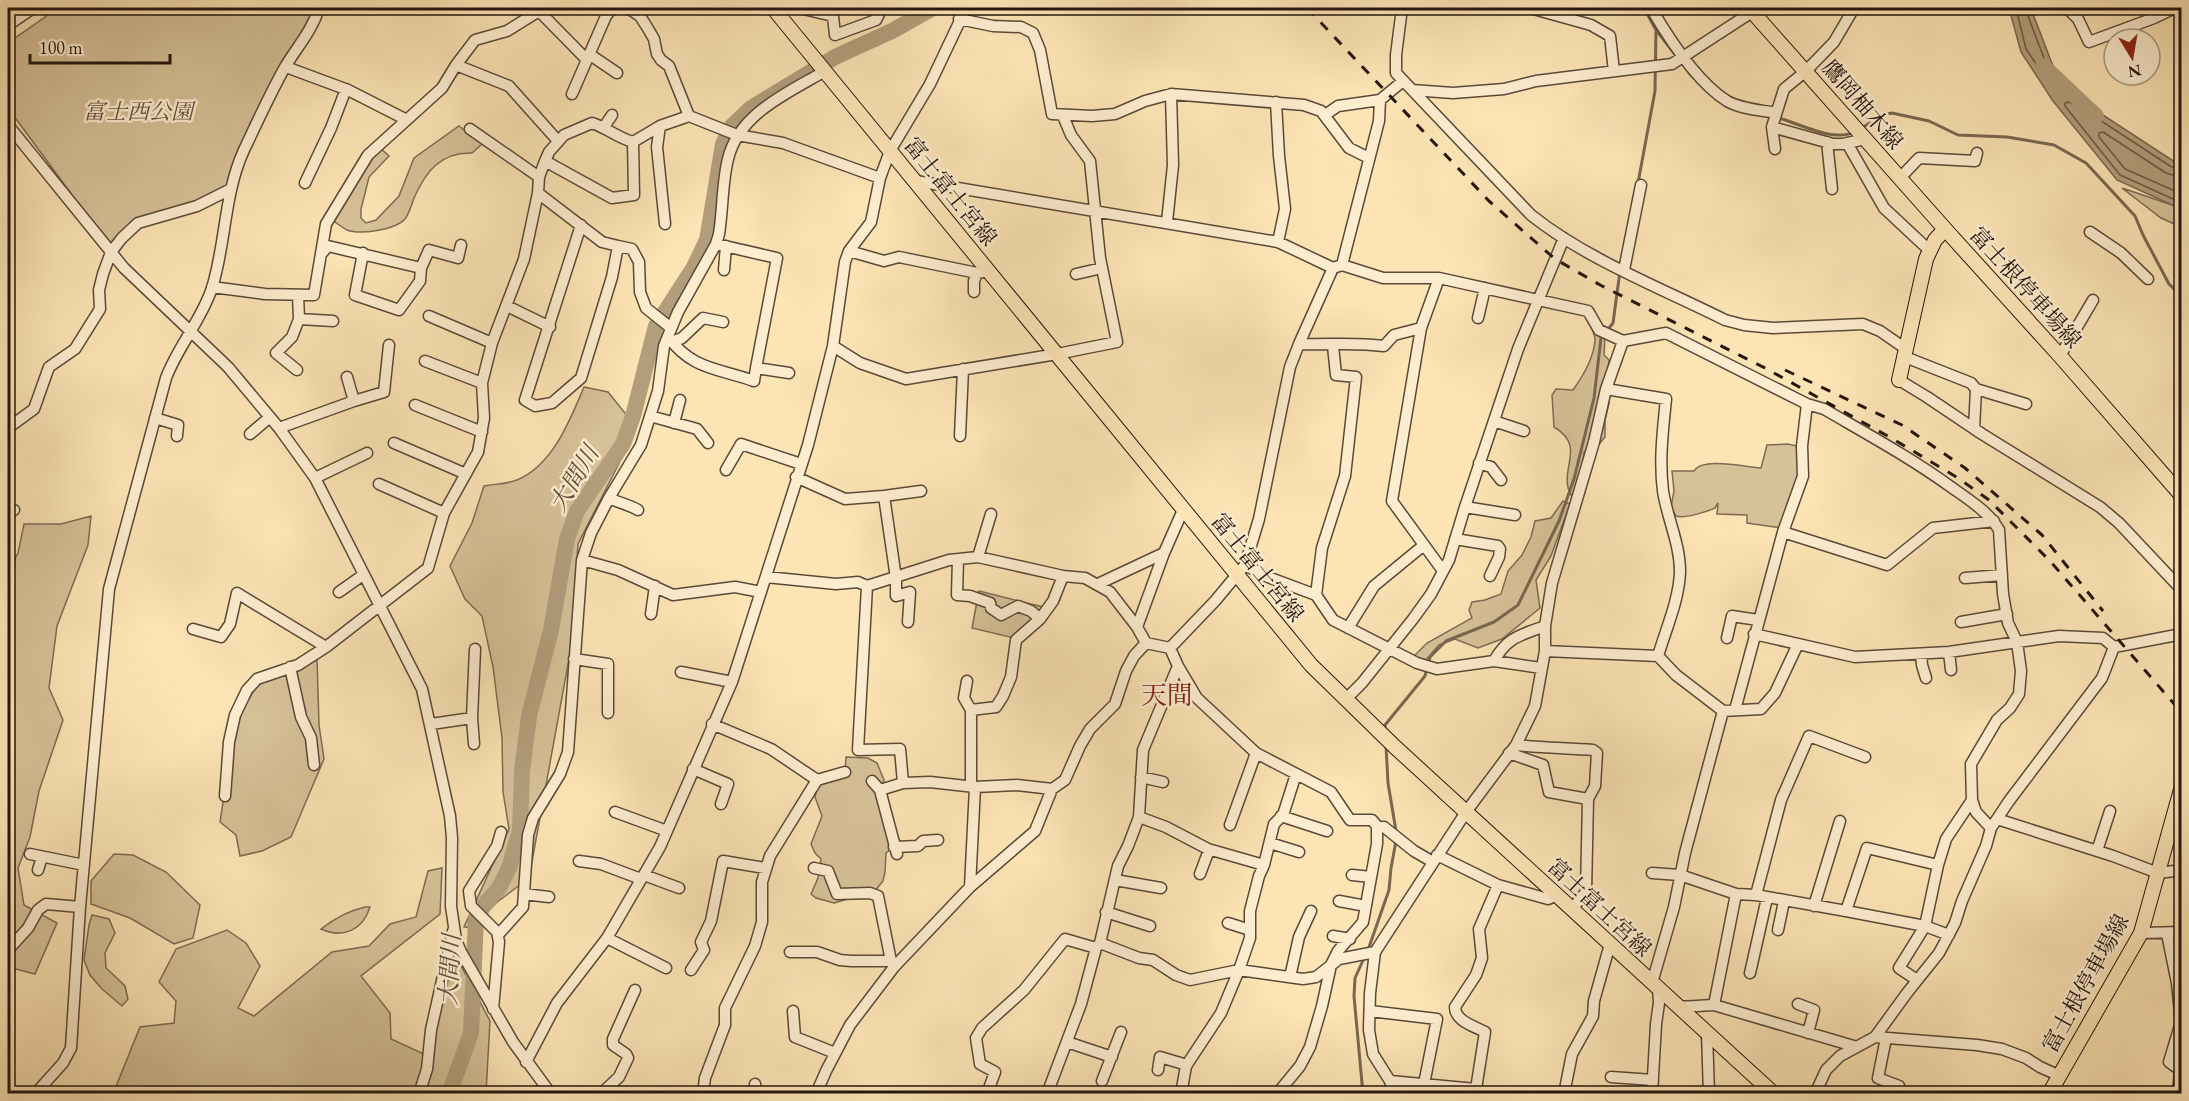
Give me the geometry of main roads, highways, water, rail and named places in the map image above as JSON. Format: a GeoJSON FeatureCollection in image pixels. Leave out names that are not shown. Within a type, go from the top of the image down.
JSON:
{"type":"FeatureCollection","features":[{"type":"Feature","properties":{"kind":"main road","name":"富士富士宮線"},"geometry":{"type":"LineString","coordinates":[[773,8],[916,181],[983,272],[1057,354],[1184,510],[1241,570],[1311,665],[1395,747],[1774,1094]]}},
{"type":"Feature","properties":{"kind":"main road","name":"鷹岡柚木線"},"geometry":{"type":"LineString","coordinates":[[1751,10],[1945,229]]}},
{"type":"Feature","properties":{"kind":"main road","name":"富士根停車場線"},"geometry":{"type":"LineString","coordinates":[[1899,380],[1929,250],[1945,229],[2060,356],[2181,496]]}},
{"type":"Feature","properties":{"kind":"main road","name":"富士根停車場線"},"geometry":{"type":"LineString","coordinates":[[2049,1094],[2140,933],[2181,786]]}},
{"type":"Feature","properties":{"kind":"water"},"geometry":{"type":"Polygon","coordinates":[[[2009,8],[2045,8],[2033,14],[2063,92],[2083,102],[2181,166],[2181,209],[2117,180],[2053,101],[2021,52],[2009,8]]]}},
{"type":"Feature","properties":{"kind":"waterway","name":"大間川"},"geometry":{"type":"LineString","coordinates":[[449,1094],[471,1033],[476,918],[499,888],[509,868],[520,830],[522,771],[529,716],[551,630],[567,539],[577,511],[623,444],[633,416],[656,326],[694,267],[707,240],[723,144],[732,126],[751,108],[835,57],[892,31],[933,8]]}},
{"type":"Feature","properties":{"kind":"waterway"},"geometry":{"type":"LineString","coordinates":[[1644,8],[1656,30],[1678,58]]}},
{"type":"Feature","properties":{"kind":"waterway"},"geometry":{"type":"LineString","coordinates":[[1638,183],[1655,91],[1656,30]]}},
{"type":"Feature","properties":{"kind":"waterway"},"geometry":{"type":"LineString","coordinates":[[2043,66],[2096,116]]}},
{"type":"Feature","properties":{"kind":"waterway"},"geometry":{"type":"LineString","coordinates":[[1689,73],[1712,95]]}},
{"type":"Feature","properties":{"kind":"waterway"},"geometry":{"type":"LineString","coordinates":[[1862,128],[1882,115],[1892,113],[1929,121],[1958,135],[2007,137],[2054,145],[2086,163],[2135,216],[2169,284],[2182,297]]}},
{"type":"Feature","properties":{"kind":"waterway"},"geometry":{"type":"LineString","coordinates":[[1782,119],[1828,134],[1846,135],[1854,132]]}},
{"type":"Feature","properties":{"kind":"waterway"},"geometry":{"type":"LineString","coordinates":[[1385,730],[1385,725],[1425,676],[1430,657],[1446,641],[1494,622],[1518,605],[1559,521],[1574,479],[1594,398],[1601,338],[1613,323],[1620,271]]}},
{"type":"Feature","properties":{"kind":"waterway"},"geometry":{"type":"LineString","coordinates":[[1386,746],[1388,783],[1396,831]]}},
{"type":"Feature","properties":{"kind":"waterway"},"geometry":{"type":"LineString","coordinates":[[1368,950],[1389,890],[1396,841]]}},
{"type":"Feature","properties":{"kind":"waterway"},"geometry":{"type":"LineString","coordinates":[[1363,1094],[1354,996],[1355,978],[1365,956]]}},
{"type":"Feature","properties":{"kind":"railway"},"geometry":{"type":"LineString","coordinates":[[1307,8],[1489,201],[1555,259],[1602,286],[1765,368],[1893,439],[1958,478],[1989,500],[2050,561],[2182,713]]}},
{"type":"Feature","properties":{"kind":"railway"},"geometry":{"type":"LineString","coordinates":[[1785,370],[1902,425],[1965,468],[2042,535],[2103,611]]}},
{"type":"Feature","properties":{"kind":"district","name":"天間"},"geometry":{"type":"Point","coordinates":[1167,695]}},
{"type":"Feature","properties":{"kind":"park label","name":"富士西公園"},"geometry":{"type":"Point","coordinates":[138,111]}}]}
